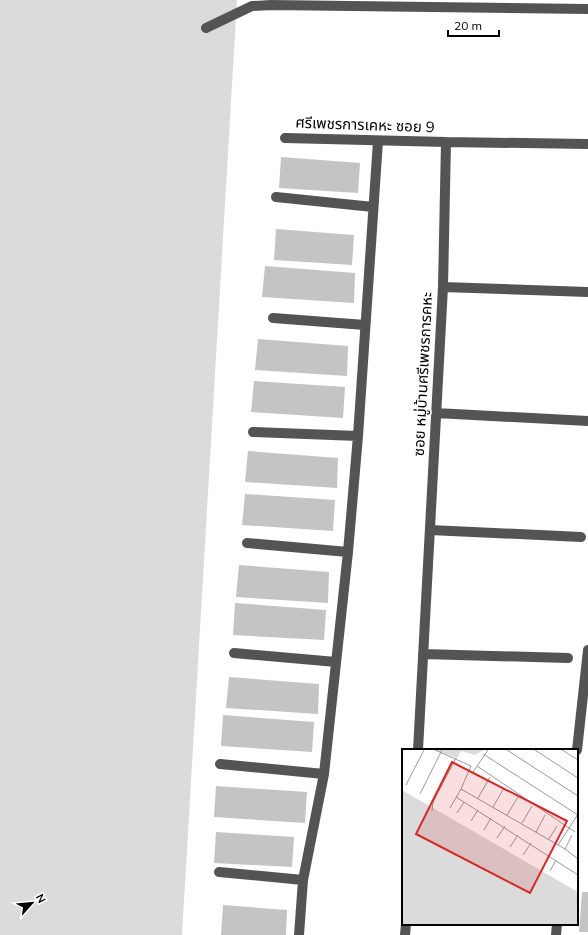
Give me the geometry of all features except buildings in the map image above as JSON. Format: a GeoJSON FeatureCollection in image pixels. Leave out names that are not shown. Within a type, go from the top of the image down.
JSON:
{"type":"FeatureCollection","features":[{"type":"Feature","properties":{"kind":"street"},"geometry":{"type":"LineString","coordinates":[[206,28],[252,6],[271,5],[588,9]]}},
{"type":"Feature","properties":{"kind":"street","name":"ศรีเพชรการเคหะ ซอย 9"},"geometry":{"type":"LineString","coordinates":[[284,138],[446,142]]}},
{"type":"Feature","properties":{"kind":"street"},"geometry":{"type":"LineString","coordinates":[[299,935],[303,880],[324,774],[348,552],[358,436],[378,141]]}},
{"type":"Feature","properties":{"kind":"street"},"geometry":{"type":"LineString","coordinates":[[446,142],[588,144]]}},
{"type":"Feature","properties":{"kind":"street","name":"ซอย หมู่บ้านศรีเพชรการคหะ"},"geometry":{"type":"LineString","coordinates":[[418,749],[443,287],[446,142]]}},
{"type":"Feature","properties":{"kind":"street"},"geometry":{"type":"LineString","coordinates":[[276,197],[373,206]]}},
{"type":"Feature","properties":{"kind":"street"},"geometry":{"type":"LineString","coordinates":[[443,287],[588,292]]}},
{"type":"Feature","properties":{"kind":"street"},"geometry":{"type":"LineString","coordinates":[[273,318],[366,325]]}},
{"type":"Feature","properties":{"kind":"street"},"geometry":{"type":"LineString","coordinates":[[436,413],[588,421]]}},
{"type":"Feature","properties":{"kind":"street"},"geometry":{"type":"LineString","coordinates":[[254,432],[358,436]]}},
{"type":"Feature","properties":{"kind":"street"},"geometry":{"type":"LineString","coordinates":[[430,530],[581,537]]}},
{"type":"Feature","properties":{"kind":"street"},"geometry":{"type":"LineString","coordinates":[[246,543],[348,552]]}},
{"type":"Feature","properties":{"kind":"street"},"geometry":{"type":"LineString","coordinates":[[577,749],[588,650]]}},
{"type":"Feature","properties":{"kind":"street"},"geometry":{"type":"LineString","coordinates":[[234,653],[336,662]]}},
{"type":"Feature","properties":{"kind":"street"},"geometry":{"type":"LineString","coordinates":[[423,654],[568,658]]}},
{"type":"Feature","properties":{"kind":"street"},"geometry":{"type":"LineString","coordinates":[[220,764],[324,774]]}},
{"type":"Feature","properties":{"kind":"street"},"geometry":{"type":"LineString","coordinates":[[220,872],[303,880]]}},
{"type":"Feature","properties":{"kind":"street"},"geometry":{"type":"LineString","coordinates":[[405,935],[406,925]]}},
{"type":"Feature","properties":{"kind":"street"},"geometry":{"type":"LineString","coordinates":[[556,935],[557,925]]}},
{"type":"Feature","properties":{"kind":"shaded area"},"geometry":{"type":"Polygon","coordinates":[[[0,0],[237,0],[182,935],[0,935],[0,0]]]}}]}
